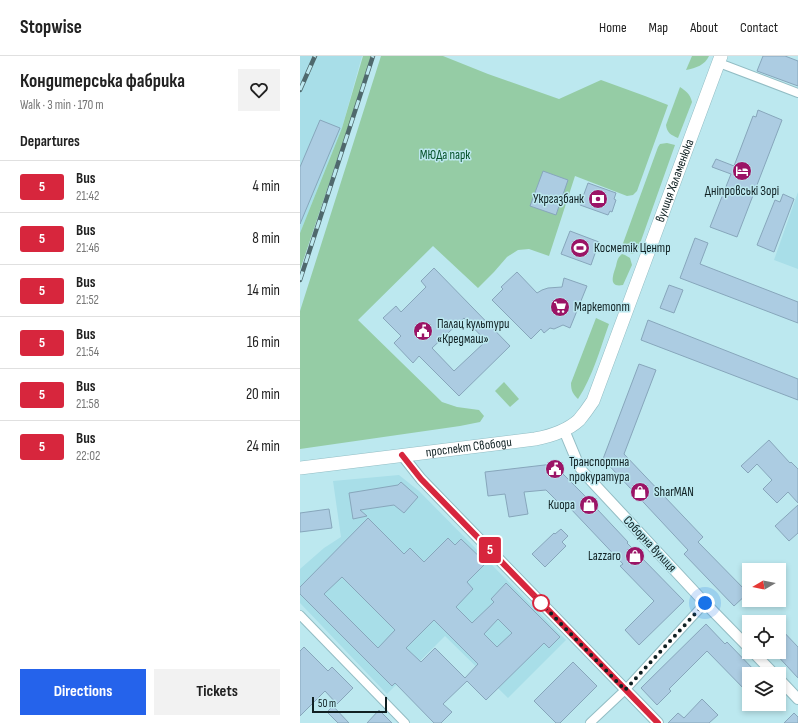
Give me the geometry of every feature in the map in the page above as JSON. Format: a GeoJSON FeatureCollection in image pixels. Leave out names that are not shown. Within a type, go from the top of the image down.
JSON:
{"type":"FeatureCollection","features":[{"type":"Feature","properties":{"kind":"highway","name":"вулиця Халаменюка"},"geometry":{"type":"LineString","coordinates":[[564,430],[579,420],[593,402],[720,59]]}},
{"type":"Feature","properties":{"kind":"highway","name":"проспект Свободи"},"geometry":{"type":"LineString","coordinates":[[300,468],[535,439],[564,430]]}},
{"type":"Feature","properties":{"kind":"street"},"geometry":{"type":"LineString","coordinates":[[720,59],[798,93]]}},
{"type":"Feature","properties":{"kind":"street","name":"Соборна вулиця"},"geometry":{"type":"LineString","coordinates":[[564,430],[583,472],[742,641]]}},
{"type":"Feature","properties":{"kind":"street"},"geometry":{"type":"LineString","coordinates":[[402,455],[421,479],[658,723]]}},
{"type":"Feature","properties":{"kind":"street"},"geometry":{"type":"LineString","coordinates":[[590,723],[625,690],[705,603]]}},
{"type":"Feature","properties":{"kind":"street"},"geometry":{"type":"LineString","coordinates":[[300,614],[405,723]]}},
{"type":"Feature","properties":{"kind":"street"},"geometry":{"type":"LineString","coordinates":[[760,659],[767,667]]}},
{"type":"Feature","properties":{"kind":"street"},"geometry":{"type":"LineString","coordinates":[[786,686],[798,699]]}},
{"type":"Feature","properties":{"kind":"shaded area"},"geometry":{"type":"Polygon","coordinates":[[[300,56],[362,56],[342,128],[300,233],[300,56]]]}},
{"type":"Feature","properties":{"kind":"shaded area"},"geometry":{"type":"Polygon","coordinates":[[[798,192],[798,269],[774,260],[798,192]]]}},
{"type":"Feature","properties":{"kind":"shaded area"},"geometry":{"type":"Polygon","coordinates":[[[399,475],[419,491],[566,640],[508,698],[445,636],[387,694],[300,603],[300,569],[324,548],[341,537],[333,481],[399,475]]]}},
{"type":"Feature","properties":{"kind":"green space"},"geometry":{"type":"Polygon","coordinates":[[[363,56],[372,56],[300,270],[300,233],[342,128],[363,56]]]}},
{"type":"Feature","properties":{"kind":"green space","name":"МЮДа парк"},"geometry":{"type":"Polygon","coordinates":[[[381,56],[443,56],[488,74],[559,99],[601,80],[668,105],[637,191],[633,195],[627,196],[575,176],[549,256],[529,249],[518,250],[507,257],[478,288],[433,246],[358,320],[442,402],[457,407],[479,410],[484,416],[480,422],[300,449],[300,311],[381,56]]]}},
{"type":"Feature","properties":{"kind":"green space"},"geometry":{"type":"Polygon","coordinates":[[[692,56],[709,56],[700,66],[686,70],[692,56]]]}},
{"type":"Feature","properties":{"kind":"green space"},"geometry":{"type":"Polygon","coordinates":[[[680,87],[688,93],[692,102],[678,138],[673,136],[667,130],[666,125],[680,87]]]}},
{"type":"Feature","properties":{"kind":"green space"},"geometry":{"type":"Polygon","coordinates":[[[667,143],[675,145],[637,252],[632,254],[626,251],[622,246],[658,147],[660,144],[667,143]]]}},
{"type":"Feature","properties":{"kind":"green space"},"geometry":{"type":"Polygon","coordinates":[[[622,254],[630,258],[632,265],[623,285],[615,285],[613,283],[613,277],[618,259],[622,254]]]}},
{"type":"Feature","properties":{"kind":"green space"},"geometry":{"type":"Polygon","coordinates":[[[596,318],[609,324],[592,372],[578,399],[571,388],[571,383],[596,318]]]}},
{"type":"Feature","properties":{"kind":"green space"},"geometry":{"type":"Polygon","coordinates":[[[504,382],[519,399],[510,407],[495,391],[504,382]]]}},
{"type":"Feature","properties":{"kind":"building"},"geometry":{"type":"Polygon","coordinates":[[[763,56],[785,56],[798,61],[798,86],[757,71],[763,56]]]}},
{"type":"Feature","properties":{"kind":"building","name":"Дніпровські Зорі"},"geometry":{"type":"Polygon","coordinates":[[[758,110],[782,120],[737,237],[710,227],[731,174],[712,167],[716,159],[734,166],[753,116],[756,117],[758,110]]]}},
{"type":"Feature","properties":{"kind":"building"},"geometry":{"type":"Polygon","coordinates":[[[320,120],[340,128],[300,224],[300,167],[320,120]]]}},
{"type":"Feature","properties":{"kind":"building"},"geometry":{"type":"Polygon","coordinates":[[[543,171],[568,180],[556,215],[530,206],[543,171]]]}},
{"type":"Feature","properties":{"kind":"building","name":"Укргазбанк"},"geometry":{"type":"Polygon","coordinates":[[[588,183],[616,193],[614,199],[616,200],[612,212],[610,211],[608,215],[580,205],[588,183]]]}},
{"type":"Feature","properties":{"kind":"building"},"geometry":{"type":"Polygon","coordinates":[[[783,194],[794,199],[774,252],[757,245],[775,200],[780,202],[783,194]]]}},
{"type":"Feature","properties":{"kind":"building","name":"Косметік Центр"},"geometry":{"type":"Polygon","coordinates":[[[570,231],[599,242],[591,265],[561,254],[570,231]]]}},
{"type":"Feature","properties":{"kind":"building"},"geometry":{"type":"Polygon","coordinates":[[[695,238],[708,243],[700,264],[798,302],[798,323],[680,278],[695,238]]]}},
{"type":"Feature","properties":{"kind":"building","name":"Палац культури «Кредмаш»"},"geometry":{"type":"Polygon","coordinates":[[[434,268],[510,346],[459,396],[419,356],[413,363],[394,343],[401,336],[383,318],[396,306],[401,312],[426,287],[421,281],[434,268]],[[464,318],[432,348],[454,371],[486,341],[464,318]]]}},
{"type":"Feature","properties":{"kind":"building"},"geometry":{"type":"Polygon","coordinates":[[[517,272],[537,293],[548,288],[562,287],[564,278],[587,286],[570,328],[563,325],[554,329],[550,328],[544,333],[541,329],[531,339],[492,300],[503,289],[501,287],[517,272]]]}},
{"type":"Feature","properties":{"kind":"building"},"geometry":{"type":"Polygon","coordinates":[[[669,285],[683,290],[674,313],[660,308],[669,285]]]}},
{"type":"Feature","properties":{"kind":"building"},"geometry":{"type":"Polygon","coordinates":[[[648,320],[798,379],[798,400],[641,340],[648,320]]]}},
{"type":"Feature","properties":{"kind":"building"},"geometry":{"type":"Polygon","coordinates":[[[639,364],[656,370],[624,454],[703,537],[698,542],[742,587],[742,599],[734,606],[684,554],[688,550],[603,459],[639,364]]]}},
{"type":"Feature","properties":{"kind":"building"},"geometry":{"type":"Polygon","coordinates":[[[769,440],[790,463],[791,462],[798,469],[798,503],[788,492],[777,503],[763,489],[772,480],[757,464],[748,473],[741,466],[769,440]]]}},
{"type":"Feature","properties":{"kind":"building"},"geometry":{"type":"Polygon","coordinates":[[[553,464],[684,601],[639,645],[625,630],[654,601],[620,566],[623,564],[569,507],[566,510],[546,490],[524,492],[528,514],[509,517],[505,494],[488,496],[485,472],[553,464]]]}},
{"type":"Feature","properties":{"kind":"building"},"geometry":{"type":"Polygon","coordinates":[[[401,482],[418,497],[404,513],[394,505],[360,510],[367,516],[353,519],[349,493],[398,485],[401,482]]]}},
{"type":"Feature","properties":{"kind":"building"},"geometry":{"type":"Polygon","coordinates":[[[798,505],[798,533],[789,541],[775,526],[798,505]]]}},
{"type":"Feature","properties":{"kind":"building"},"geometry":{"type":"Polygon","coordinates":[[[329,509],[332,528],[300,532],[300,513],[329,509]]]}},
{"type":"Feature","properties":{"kind":"building"},"geometry":{"type":"Polygon","coordinates":[[[368,518],[404,554],[410,548],[424,562],[448,538],[455,545],[461,539],[486,563],[467,582],[473,589],[456,607],[472,623],[494,602],[491,599],[506,583],[560,637],[549,648],[544,643],[486,700],[467,681],[443,704],[452,712],[441,723],[434,723],[395,683],[392,686],[300,594],[300,587],[368,518]],[[342,577],[324,594],[378,648],[395,630],[342,577]],[[498,619],[484,634],[497,647],[512,633],[498,619]],[[434,620],[406,648],[421,662],[435,648],[465,678],[478,664],[434,620]]]}},
{"type":"Feature","properties":{"kind":"building"},"geometry":{"type":"Polygon","coordinates":[[[561,529],[568,536],[562,542],[566,546],[545,567],[532,554],[554,533],[555,534],[561,529]]]}},
{"type":"Feature","properties":{"kind":"building"},"geometry":{"type":"Polygon","coordinates":[[[706,624],[725,644],[727,642],[751,667],[742,667],[742,687],[707,651],[669,689],[671,691],[657,705],[641,688],[706,624]]]}},
{"type":"Feature","properties":{"kind":"building"},"geometry":{"type":"Polygon","coordinates":[[[786,634],[798,647],[798,678],[780,659],[786,659],[786,634]]]}},
{"type":"Feature","properties":{"kind":"building"},"geometry":{"type":"Polygon","coordinates":[[[304,647],[328,671],[332,667],[353,688],[337,704],[325,691],[300,716],[300,651],[304,647]]]}},
{"type":"Feature","properties":{"kind":"building"},"geometry":{"type":"Polygon","coordinates":[[[573,662],[597,686],[560,723],[556,723],[534,701],[573,662]]]}},
{"type":"Feature","properties":{"kind":"building"},"geometry":{"type":"Polygon","coordinates":[[[702,699],[718,715],[709,723],[668,723],[678,713],[684,718],[702,699]]]}},
{"type":"Feature","properties":{"kind":"building"},"geometry":{"type":"Polygon","coordinates":[[[333,706],[349,723],[338,723],[327,712],[333,706]]]}},
{"type":"Feature","properties":{"kind":"building"},"geometry":{"type":"Polygon","coordinates":[[[379,710],[392,723],[367,723],[379,710]]]}},
{"type":"Feature","properties":{"kind":"building"},"geometry":{"type":"Polygon","coordinates":[[[794,713],[798,717],[798,723],[784,723],[794,713]]]}},
{"type":"Feature","properties":{"kind":"railway"},"geometry":{"type":"LineString","coordinates":[[300,90],[315,56]]}},
{"type":"Feature","properties":{"kind":"railway"},"geometry":{"type":"LineString","coordinates":[[300,280],[373,56]]}},
{"type":"Feature","properties":{"kind":"bus line","name":"5"},"geometry":{"type":"LineString","coordinates":[[402,455],[421,479],[658,723]]}},
{"type":"Feature","properties":{"kind":"place","name":"Дніпровські Зорі"},"geometry":{"type":"Point","coordinates":[742,171]}},
{"type":"Feature","properties":{"kind":"place","name":"Укргазбанк"},"geometry":{"type":"Point","coordinates":[598,199]}},
{"type":"Feature","properties":{"kind":"place","name":"Косметік Центр"},"geometry":{"type":"Point","coordinates":[580,248]}},
{"type":"Feature","properties":{"kind":"place","name":"Маркетопт"},"geometry":{"type":"Point","coordinates":[560,307]}},
{"type":"Feature","properties":{"kind":"place","name":"Палац культури «Кредмаш»"},"geometry":{"type":"Point","coordinates":[423,331]}},
{"type":"Feature","properties":{"kind":"place","name":"Транспортна прокуратура"},"geometry":{"type":"Point","coordinates":[555,469]}},
{"type":"Feature","properties":{"kind":"place","name":"SharMAN"},"geometry":{"type":"Point","coordinates":[640,492]}},
{"type":"Feature","properties":{"kind":"place","name":"Киора"},"geometry":{"type":"Point","coordinates":[589,505]}},
{"type":"Feature","properties":{"kind":"place","name":"Lazzaro"},"geometry":{"type":"Point","coordinates":[635,556]}},
{"type":"Feature","properties":{"kind":"route"},"geometry":{"type":"LineString","coordinates":[[541,603],[536,598],[625,690],[705,603]]}}]}
